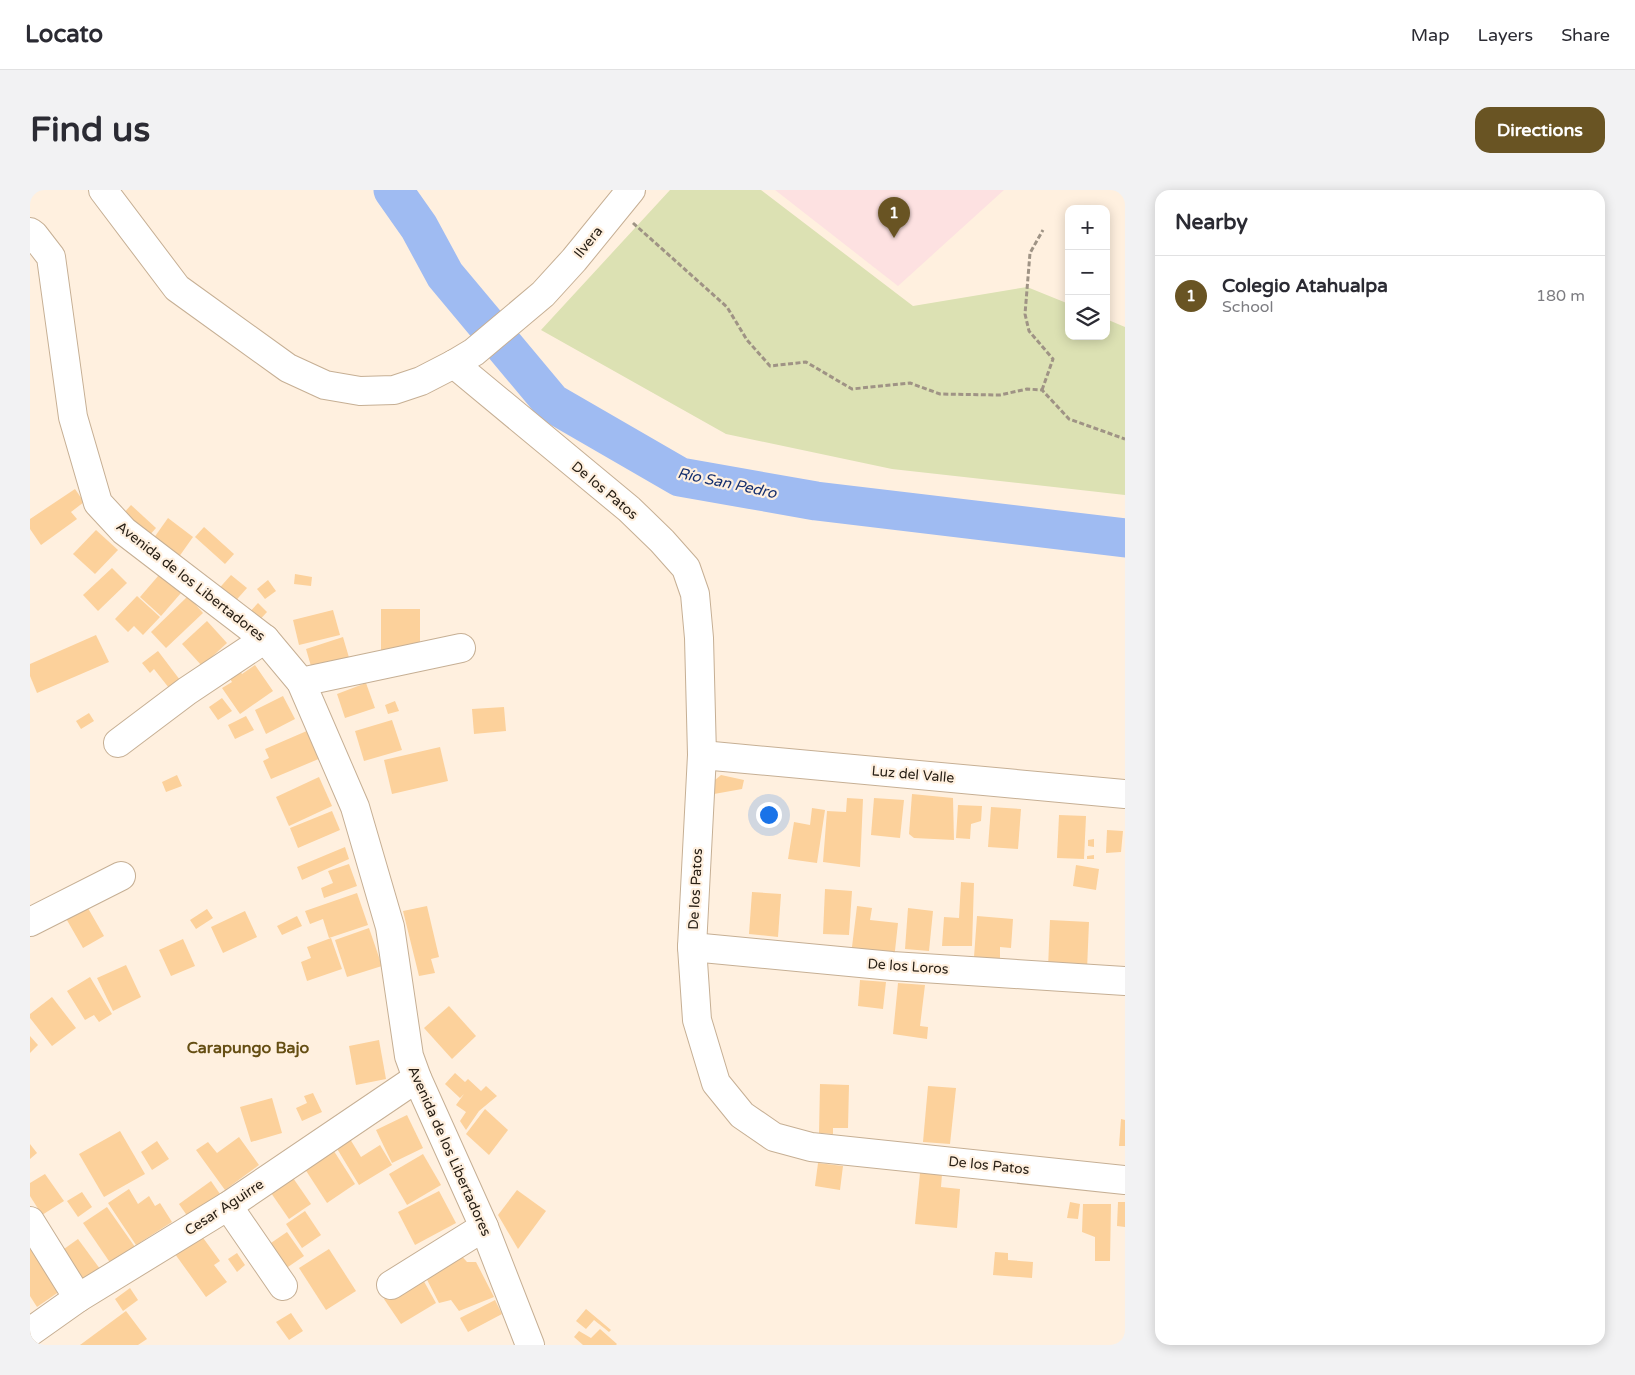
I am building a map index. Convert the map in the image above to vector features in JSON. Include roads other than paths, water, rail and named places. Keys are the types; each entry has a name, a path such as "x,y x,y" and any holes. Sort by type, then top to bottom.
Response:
{"street":[{"name":"Ilvera","path":"103,190 177,288 288,368 325,385 360,391 394,390 421,381 464,358 543,294 574,260 624,198"},
{"name":"Avenida de los Libertadores","path":"30,232 50,257 72,417 98,503 124,531 265,639 301,682 355,807 390,927 409,1056 417,1078 484,1227 530,1345"},
{"name":"De los Patos","path":"464,358 630,509 686,568 695,594 696,603 702,755 692,946 697,1020 716,1083 742,1115 774,1137 811,1146 1125,1180"},
{"path":"118,744 187,691 265,639"},
{"path":"301,682 461,648"},
{"name":"Luz del Valle","path":"702,755 1125,794"},
{"path":"30,922 121,876"},
{"name":"De los Loros","path":"692,946 892,966 1125,981"},
{"name":"Cesar Aguirre","path":"39,1335 78,1298 228,1206 417,1078"},
{"path":"228,1206 283,1286"},
{"path":"30,1221 78,1298"},
{"path":"391,1285 484,1227"}],"waterway":[{"name":"Río San Pedro","path":"393,190 419,227 445,275 552,403 680,477 816,501 1125,538"}],"place":[{"name":"Colegio Atahualpa","path":"894,238"}],"district":[{"name":"Carapungo Bajo","path":"248,1047"}]}
